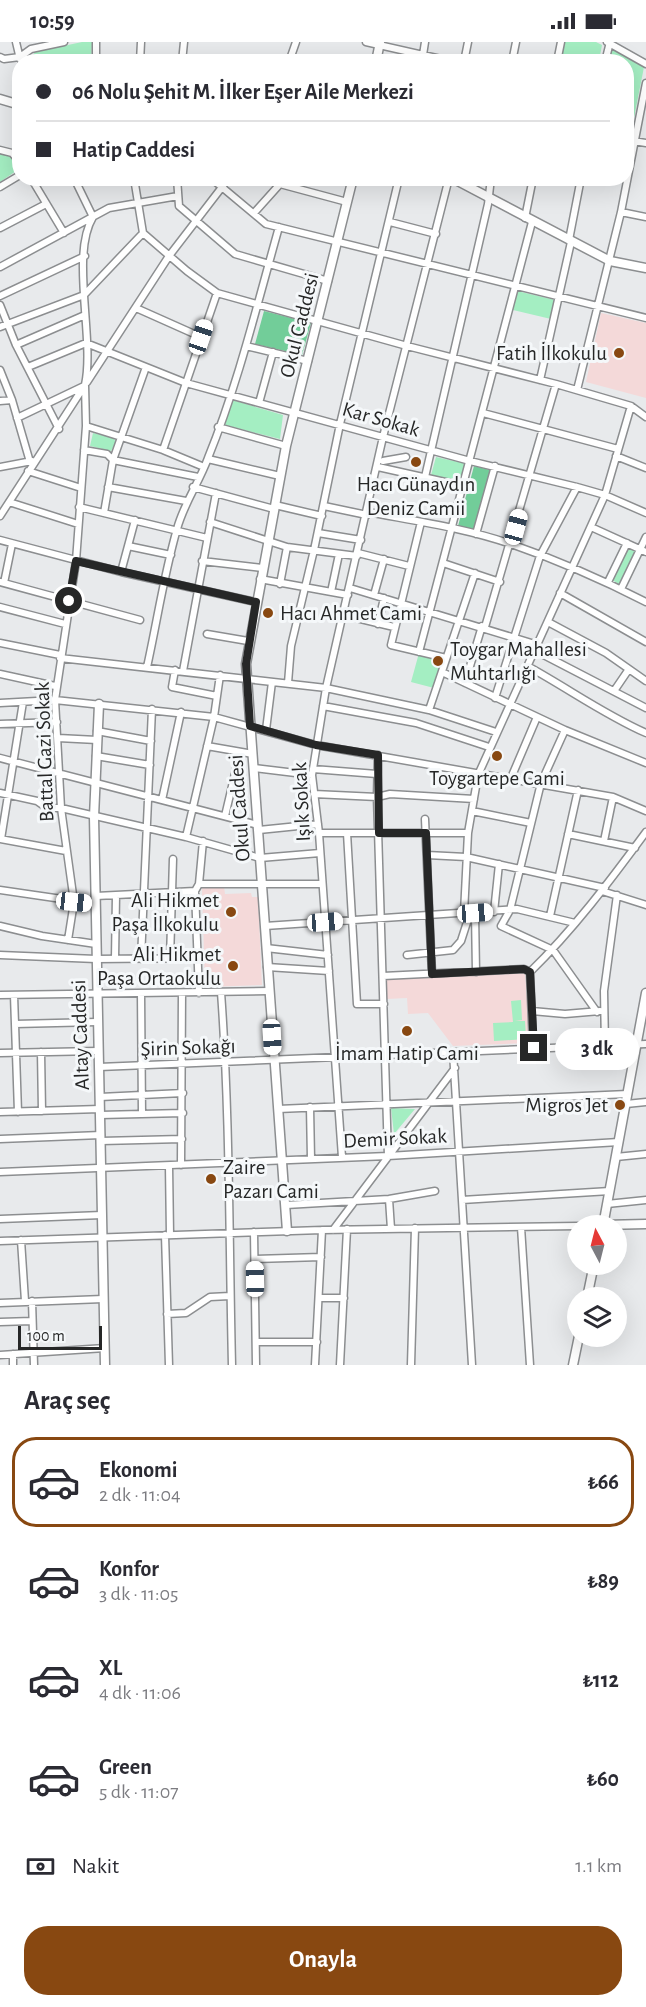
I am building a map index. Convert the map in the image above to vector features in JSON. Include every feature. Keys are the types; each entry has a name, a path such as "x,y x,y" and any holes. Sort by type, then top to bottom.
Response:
{"main road":[{"name":"Okul Caddesi","path":"287,1231 246,678 248,641 286,446 351,186"},
{"path":"466,186 610,261 646,268"},
{"name":"Altay Caddesi","path":"99,704 94,817 105,1365"},
{"path":"605,1215 628,1094 642,1044 646,993"},
{"path":"627,1224 646,1224"},
{"path":"573,1365 577,1347"}],"street":[{"path":"26,54 31,49 64,42"},
{"path":"366,42 380,43 419,54"},
{"path":"608,42 629,54"},
{"path":"634,146 646,83"},
{"path":"635,141 646,143"},
{"path":"36,186 64,233"},
{"path":"78,186 93,217"},
{"path":"135,186 142,234 217,293 577,390 631,406 646,417"},
{"path":"177,186 179,206 235,254 328,281"},
{"path":"0,516 33,461 59,429 169,256 223,186 266,224 471,277 646,318"},
{"path":"254,213 277,186"},
{"path":"297,186 348,202"},
{"path":"288,683 291,646 322,516 340,424 383,254 397,186"},
{"name":"Işık Sokak","path":"342,1157 313,772 326,688 381,464 383,437 448,186"},
{"path":"425,477 490,186"},
{"path":"419,652 516,287 529,220 532,186"},
{"path":"540,380 559,297 580,186"},
{"path":"577,390 610,261 626,186"},
{"path":"0,267 109,208 178,196"},
{"path":"0,228 46,204"},
{"path":"621,212 646,217"},
{"name":"Battal Gazi Sokak","path":"68,940 74,902 61,808 55,700 76,561 86,426 85,385 89,369 84,295 85,230 93,217"},
{"path":"390,222 436,234"},
{"path":"147,668 176,530 186,501 208,459 230,395 259,304 279,227"},
{"path":"0,327 84,295 142,234"},
{"path":"0,296 84,256"},
{"path":"163,450 217,293"},
{"path":"0,305 16,345 59,429"},
{"path":"136,308 201,337"},
{"path":"16,345 85,315"},
{"path":"28,367 86,343"},
{"name":"Kar Sokak","path":"86,343 186,382 470,461 577,487 605,495 646,513"},
{"path":"246,346 308,361"},
{"path":"259,403 273,352"},
{"path":"104,513 112,460 146,367"},
{"path":"0,370 33,461"},
{"path":"465,683 500,582 556,384"},
{"path":"17,418 85,385"},
{"path":"0,401 12,400"},
{"path":"476,972 466,856 478,775 496,732 529,667 605,495 631,406"},
{"path":"483,412 618,449"},
{"path":"86,426 163,450 204,467"},
{"path":"218,427 286,446"},
{"path":"84,450 107,454 112,460 198,477"},
{"path":"616,456 646,468"},
{"path":"381,464 406,457"},
{"path":"208,459 280,476"},
{"path":"0,467 33,461"},
{"path":"381,464 464,486"},
{"path":"476,534 495,466"},
{"path":"28,471 81,488"},
{"path":"108,487 186,501"},
{"path":"495,698 540,556 577,487"},
{"path":"193,488 322,516"},
{"path":"183,671 216,494"},
{"path":"9,502 78,524"},
{"path":"324,506 421,522 511,544 608,582 646,602"},
{"path":"79,507 207,538"},
{"path":"121,572 135,520"},
{"path":"210,522 287,547 384,559 409,566"},
{"path":"421,522 390,645 446,658"},
{"path":"591,527 643,550"},
{"path":"318,533 361,540"},
{"path":"621,589 643,550 646,537"},
{"path":"0,540 121,572 256,602"},
{"path":"608,582 627,543"},
{"path":"12,544 2,583 140,620"},
{"path":"128,546 171,555"},
{"path":"280,584 287,547"},
{"path":"331,592 339,554"},
{"path":"375,595 384,559"},
{"path":"202,561 262,568"},
{"path":"444,563 500,582"},
{"path":"429,710 475,573"},
{"path":"260,579 331,592 349,591 375,595 513,636 646,708"},
{"path":"560,594 646,642"},
{"path":"378,624 384,598"},
{"path":"0,607 65,624"},
{"path":"344,615 394,627"},
{"path":"548,622 606,653 646,680"},
{"path":"207,634 248,641"},
{"path":"0,643 60,657 326,688 429,710 496,732"},
{"path":"529,667 573,691 613,719 646,733"},
{"path":"614,691 629,669"},
{"path":"175,670 172,687 217,696"},
{"path":"441,672 565,730 646,763"},
{"path":"0,674 56,686"},
{"path":"186,837 214,717 220,675"},
{"path":"266,730 272,682"},
{"path":"0,703 55,700 214,717 316,745 613,797 646,811"},
{"path":"23,702 0,839 66,851"},
{"path":"323,706 416,723 489,747"},
{"path":"141,959 152,709"},
{"path":"162,800 181,712"},
{"path":"511,778 537,717"},
{"path":"0,724 57,722"},
{"path":"565,730 541,783 510,910 501,926 553,950 600,1011"},
{"path":"58,738 97,735 151,741"},
{"path":"207,746 253,753"},
{"path":"225,816 237,765 236,751"},
{"path":"378,755 377,797 388,1156"},
{"path":"96,756 150,765"},
{"path":"0,758 95,784 193,807 258,827 318,825"},
{"path":"254,768 377,774"},
{"path":"550,916 578,790"},
{"path":"0,793 37,801 46,808 61,808 186,837 260,858 320,854"},
{"path":"314,794 377,797 390,794 474,799"},
{"path":"604,841 613,797"},
{"path":"472,811 531,823"},
{"path":"425,819 427,915 432,974"},
{"path":"534,1048 530,972 553,950 646,832"},
{"path":"319,833 468,833"},
{"path":"347,833 357,1004 384,1004"},
{"path":"568,834 635,848"},
{"path":"199,993 195,891 199,884 203,841"},
{"path":"427,855 466,856 520,868 603,889 646,905"},
{"path":"170,958 173,859"},
{"path":"494,912 499,864"},
{"path":"199,884 322,884"},
{"path":"0,890 74,902 116,895 195,891"},
{"path":"115,959 116,895"},
{"path":"605,1046 600,1011 617,895"},
{"path":"265,926 517,909 575,923"},
{"path":"407,955 449,952 457,947 470,913"},
{"path":"0,926 96,944"},
{"path":"266,948 328,955"},
{"path":"0,955 96,959 197,958"},
{"path":"267,967 329,971"},
{"path":"383,976 524,969 530,972"},
{"path":"221,992 230,1163 228,1233 232,1365"},
{"path":"0,996 269,992"},
{"path":"141,993 142,1114"},
{"path":"181,1165 182,993"},
{"path":"14,995 18,1112"},
{"path":"532,1011 565,1014 600,1011"},
{"path":"15,1024 97,1022"},
{"name":"Şirin Sokağı","path":"99,1067 642,1044"},
{"path":"0,1053 98,1051"},
{"path":"41,1052 42,1111"},
{"path":"453,1052 472,1365"},
{"path":"333,1230 455,1068"},
{"path":"100,1097 183,1093"},
{"path":"278,1109 628,1094"},
{"path":"626,1104 646,1102"},
{"path":"310,1107 311,1159"},
{"path":"0,1112 183,1113"},
{"path":"0,1139 182,1139"},
{"name":"Demir Sokak","path":"0,1172 388,1156 619,1142"},
{"path":"616,1157 646,1155"},
{"path":"169,1166 167,1235 169,1365"},
{"path":"286,1205 389,1199 435,1191"},
{"path":"462,1200 610,1191"},
{"path":"389,1199 391,1229"},
{"path":"607,1204 646,1200"},
{"path":"0,1219 102,1215"},
{"path":"0,1241 322,1230 567,1226"},
{"path":"521,1227 530,1365"},
{"path":"411,1365 415,1228"},
{"path":"315,1365 322,1230"},
{"path":"340,1365 347,1230"},
{"path":"254,1232 256,1365"},
{"path":"21,1240 32,1322 34,1365"},
{"path":"255,1258 321,1257"},
{"path":"167,1314 186,1313 210,1297 230,1296"},
{"path":"319,1298 344,1298"},
{"path":"0,1303 103,1299"},
{"path":"0,1322 32,1322"},
{"path":"256,1342 316,1342"},
{"path":"0,1355 105,1348"},
{"path":"13,1354 13,1365"}],"shaded area":[{"name":"Fatih İlkokulu","path":"601,313 646,323 646,398 586,382"},
{"path":"224,887 225,894 251,893 252,897 258,897 262,985 205,987 202,888"},
{"path":"525,972 530,1043 453,1046 428,1013 408,1014 407,998 387,999 386,979"}],"green space":[{"path":"92,42 91,54 34,54"},
{"path":"565,42 596,42 602,45 600,54 562,54"},
{"path":"611,49 620,54 610,54"},
{"path":"634,62 644,67 634,118"},
{"path":"0,153 12,157 12,174 0,182"},
{"path":"517,291 555,300 551,319 513,310"},
{"path":"264,311 311,323 302,355 255,344"},
{"path":"232,400 283,415 280,439 225,425"},
{"path":"93,433 113,438 116,442 111,451 90,446"},
{"path":"436,457 467,464 462,482 431,475"},
{"path":"474,466 490,470 474,531 458,526"},
{"path":"627,547 635,551 619,584 612,580"},
{"path":"419,653 442,659 434,688 411,682"},
{"path":"521,1000 522,1020 515,1021 525,1021 526,1039 494,1041 493,1023 513,1022 511,1001"},
{"path":"391,1108 415,1109 394,1134"}],"place":[{"name":"Fatih İlkokulu","path":"619,353"},
{"name":"Hacı Günaydın Deniz Camii","path":"416,462"},
{"name":"Hacı Ahmet Cami","path":"268,613"},
{"name":"Toygar Mahallesi Muhtarlığı","path":"438,661"},
{"name":"Toygartepe Cami","path":"497,756"},
{"name":"Ali Hikmet Paşa İlkokulu","path":"231,912"},
{"name":"Ali Hikmet Paşa Ortaokulu","path":"233,966"},
{"name":"İmam Hatip Cami","path":"407,1031"},
{"name":"Migros Jet","path":"620,1105"},
{"name":"Zaire Pazarı Cami","path":"211,1179"}],"route":[{"path":"69,601 76,561 256,602 246,664 250,726 316,745 378,755 379,833 426,833 427,915 432,974 524,969 530,972 534,1048"}]}
